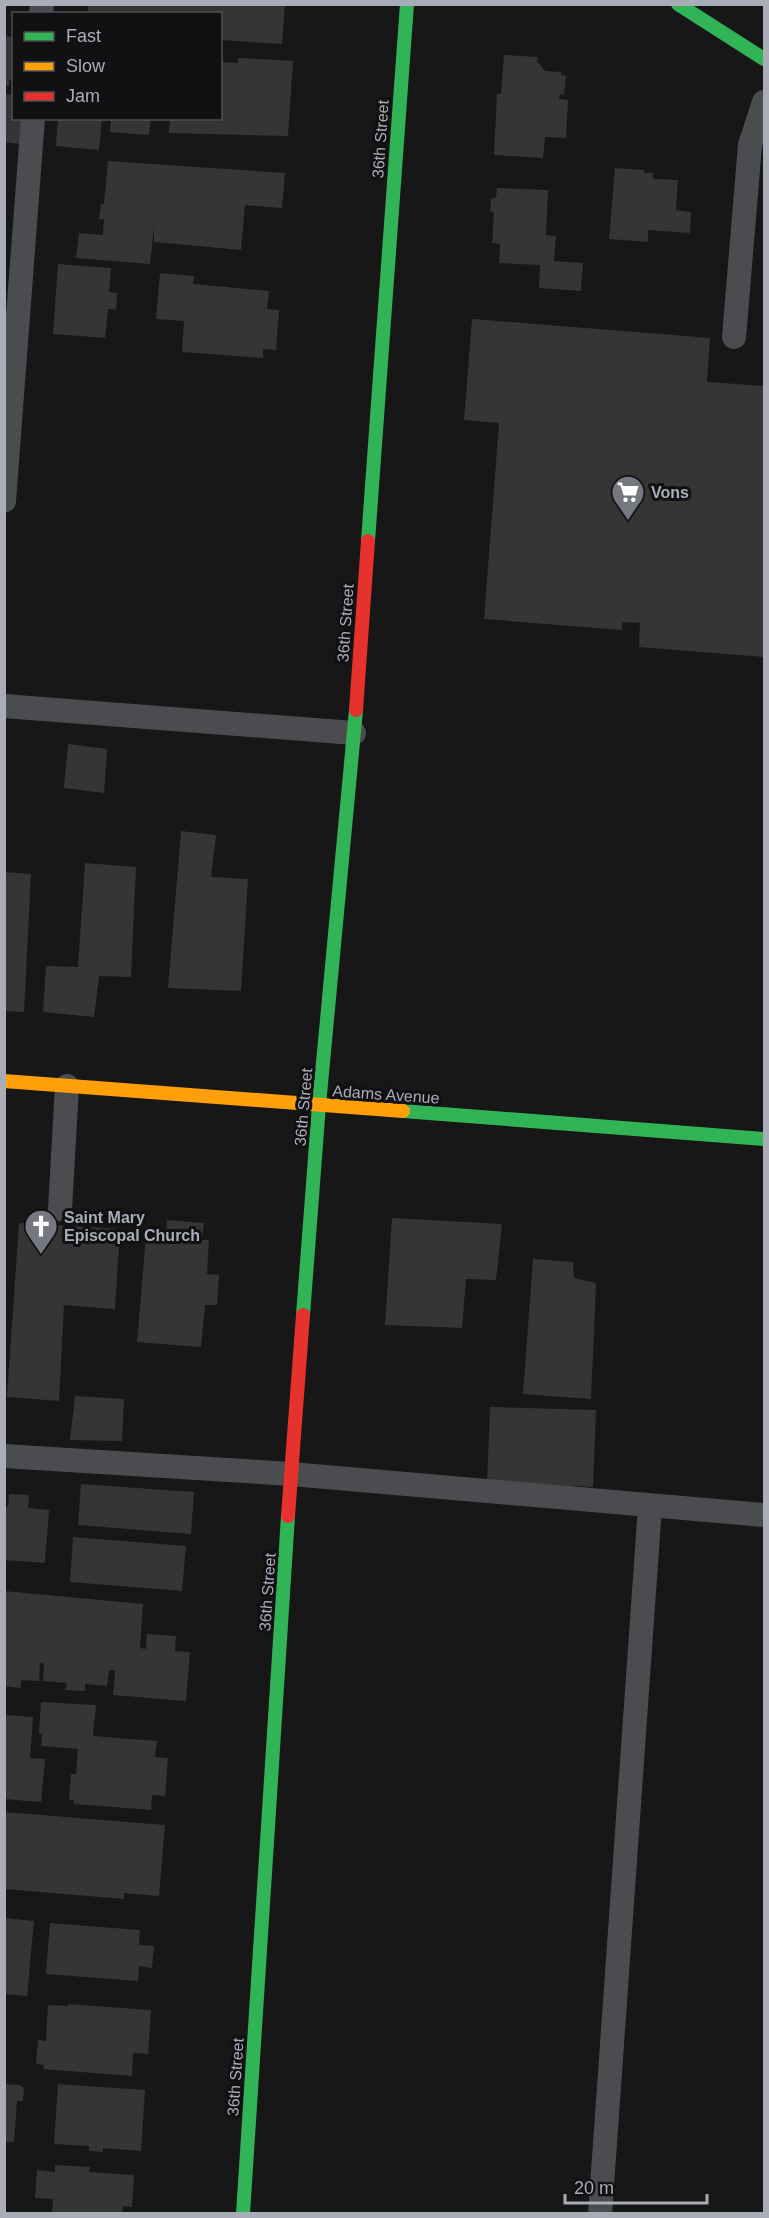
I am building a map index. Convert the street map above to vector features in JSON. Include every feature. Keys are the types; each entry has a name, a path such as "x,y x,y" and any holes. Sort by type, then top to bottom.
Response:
{"street":[{"name":"36th Street","path":"243,2214 291,1474 319,1105 354,733 407,4"},
{"path":"678,4 765,59"},
{"name":"Adams Avenue","path":"4,1081 765,1139"}],"lane":[{"path":"734,337 750,145 765,102"},
{"path":"4,501 33,120"},
{"path":"4,706 354,733"},
{"path":"60,1209 67,1086"},
{"path":"4,1456 291,1474 650,1507 765,1515"},
{"path":"600,2214 650,1507"}],"building":[{"path":"88,4 285,4 282,44 222,40 222,12 88,12"},
{"path":"4,36 12,37 12,81 9,80 9,86 4,86"},
{"path":"504,55 538,57 537,61 545,71 561,72 561,75 566,76 564,95 560,94 559,99 568,100 566,138 545,137 543,158 494,155 497,94 501,94"},
{"path":"222,56 223,62 238,63 238,58 293,61 288,136 169,133 170,120 222,120"},
{"path":"4,94 12,95 12,120 24,120 22,144 4,142"},
{"path":"58,120 102,120 99,150 56,146"},
{"path":"111,120 151,120 149,135 110,132"},
{"path":"108,161 285,173 282,208 245,205 241,250 154,242 154,227 150,264 76,258 79,233 103,235 104,219 99,219 101,204 104,204"},
{"path":"615,168 645,170 644,173 653,173 653,179 678,180 676,210 691,212 690,233 648,230 648,242 609,239"},
{"path":"497,188 548,190 546,235 556,236 554,261 583,263 581,291 539,288 540,265 499,263 500,244 492,243 494,213 490,210 491,199 496,197"},
{"path":"58,264 111,268 109,292 117,293 116,310 108,309 105,338 53,334"},
{"path":"160,273 194,276 193,284 269,291 267,309 279,310 276,350 263,349 263,358 182,352 184,321 156,319"},
{"name":"Vons","path":"472,319 710,338 707,382 764,386 764,657 639,647 640,623 622,622 622,630 484,619 499,423 464,420"},
{"path":"68,744 107,749 104,793 64,788"},
{"path":"181,831 216,835 211,877 248,879 241,991 168,988"},
{"path":"85,863 136,867 131,977 99,976 94,1017 43,1012 46,966 78,967"},
{"path":"4,872 31,874 24,1012 4,1011"},
{"path":"392,1218 502,1224 496,1280 466,1279 462,1328 385,1325"},
{"path":"167,1220 204,1223 202,1240 209,1240 207,1274 219,1275 217,1305 205,1305 201,1347 137,1342 146,1235 166,1237"},
{"path":"19,1223 120,1229 115,1309 64,1305 59,1401 7,1397"},
{"path":"533,1259 573,1262 574,1278 596,1283 591,1399 523,1394"},
{"path":"75,1396 124,1399 122,1441 70,1440"},
{"path":"490,1407 596,1410 593,1487 487,1482"},
{"path":"81,1484 194,1492 191,1534 78,1525"},
{"path":"9,1494 29,1495 28,1508 49,1510 45,1563 4,1560 4,1507 8,1507"},
{"path":"73,1537 186,1546 182,1591 70,1582"},
{"path":"4,1591 143,1604 140,1648 146,1649 147,1634 176,1636 175,1651 190,1652 186,1701 113,1695 115,1670 109,1670 107,1686 85,1684 85,1691 65,1690 67,1683 43,1681 44,1664 40,1663 39,1681 21,1680 21,1688 4,1686"},
{"path":"41,1702 96,1705 93,1736 157,1741 155,1757 168,1758 165,1796 152,1795 151,1810 74,1804 74,1800 69,1800 71,1774 76,1774 78,1749 41,1746 42,1734 39,1733"},
{"path":"4,1715 33,1717 30,1758 45,1759 41,1802 4,1799"},
{"path":"4,1812 165,1825 159,1896 124,1893 124,1899 4,1889"},
{"path":"4,1918 34,1921 27,1996 4,1994"},
{"path":"50,1923 140,1930 139,1945 154,1946 152,1968 139,1966 138,1981 46,1974"},
{"path":"68,2004 151,2010 148,2054 133,2053 132,2076 43,2069 44,2065 36,2064 38,2040 46,2041 48,2005 68,2006"},
{"path":"4,2084 19,2085 24,2088 23,2101 17,2101 14,2142 4,2142"},
{"path":"58,2084 145,2090 141,2151 103,2148 103,2152 89,2151 89,2146 54,2144"},
{"path":"55,2165 90,2167 89,2172 134,2175 132,2207 123,2206 122,2214 52,2214 53,2199 35,2198 37,2170 55,2172"}],"traffic: fast":[{"path":"368,541 407,4"},
{"path":"678,4 764,59"},
{"path":"303,1315 319,1105 356,710"},
{"path":"403,1111 764,1139"},
{"path":"243,2214 288,1516"}],"traffic: slow":[{"path":"4,1081 403,1111"}],"traffic: jam":[{"path":"356,710 368,541"},
{"path":"288,1516 303,1315"}],"place":[{"name":"Vons","path":"628,521"},
{"name":"Saint Mary Episcopal Church","path":"41,1255"}]}
